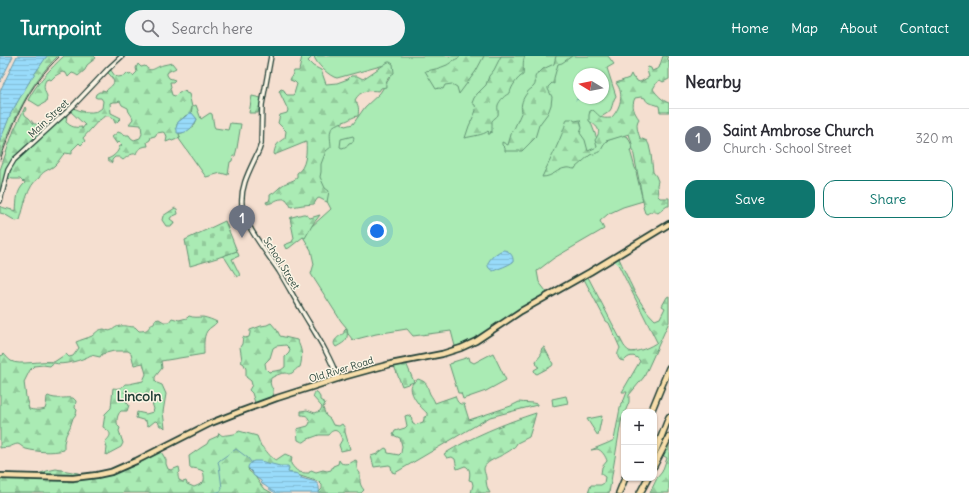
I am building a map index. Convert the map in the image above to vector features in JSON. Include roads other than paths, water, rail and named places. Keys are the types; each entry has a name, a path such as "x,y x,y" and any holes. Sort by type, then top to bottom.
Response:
{"highway":[{"path":"652,409 669,368"},
{"path":"657,447 669,417"},
{"path":"657,460 669,437"},
{"path":"619,493 624,481"},
{"path":"639,493 645,481"}],"main road":[{"name":"Old River Road","path":"0,476 73,478 104,474 130,464 232,414 277,398 391,364 442,354 461,348 476,341 521,311 596,269 669,224"}],"street":[{"name":"Main Street","path":"0,201 8,170 14,160 72,107 122,56"},
{"name":"School Street","path":"271,56 262,105 259,150 244,186 242,199 243,211 248,224 321,342 338,379"}],"water":[{"path":"0,56 13,56 0,82"},
{"path":"17,56 47,56 31,79 11,113 0,141 0,91"},
{"path":"192,113 197,119 194,125 187,131 177,133 176,128 178,122"},
{"path":"503,250 511,254 513,262 493,271 489,268 488,263 493,256"},
{"path":"254,461 288,466 288,472 297,474 302,478 317,483 319,493 276,493 262,484 261,481 253,475 248,468"}],"waterway":[{"path":"214,493 221,491 222,488 218,462 220,460 236,449 251,462"}],"railway":[{"path":"0,160 23,104 39,80 60,56"}],"place":[{"name":"Saint Ambrose Church","path":"242,238"}],"district":[{"name":"Lincoln","path":"139,396"}]}
